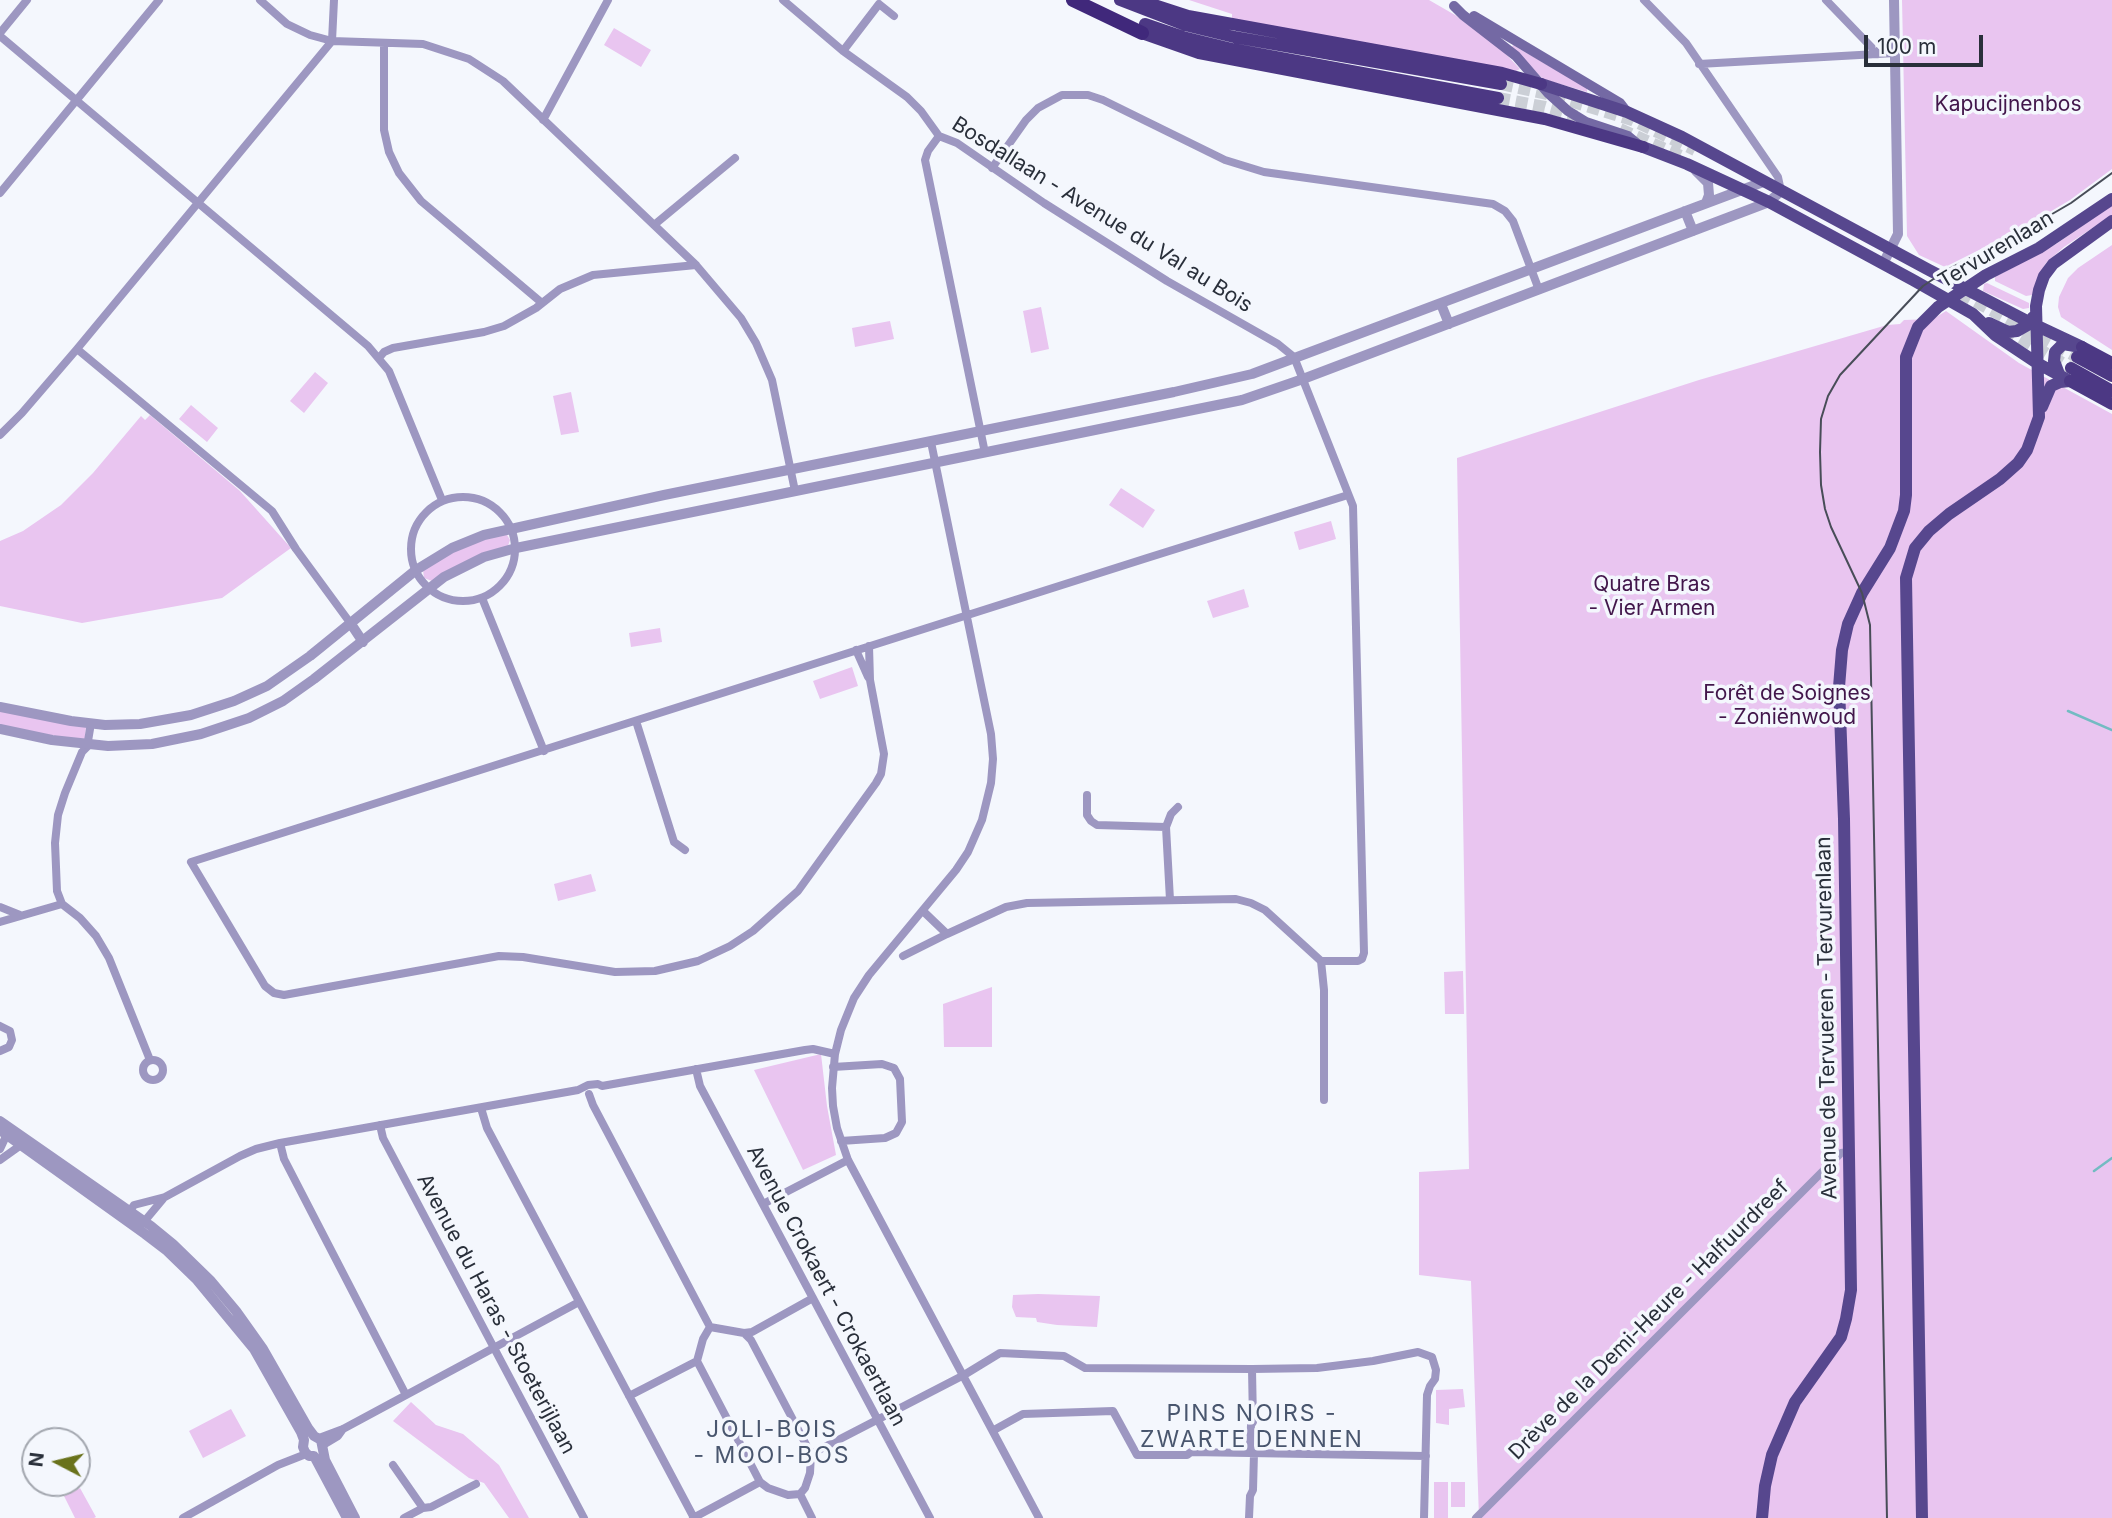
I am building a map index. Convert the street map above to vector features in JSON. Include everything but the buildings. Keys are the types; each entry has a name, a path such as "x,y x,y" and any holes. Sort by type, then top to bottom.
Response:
{"highway":[{"path":"1073,0 1199,53 1545,119 1643,147"},
{"path":"1091,0 1143,28 1232,49 1498,98"},
{"path":"1120,0 1185,25 1234,37 1501,84"},
{"path":"1139,0 1188,16 1232,25 1521,71 1541,84"},
{"path":"2072,365 2112,363"},
{"path":"2072,365 2112,376"},
{"path":"2072,365 2112,391"},
{"path":"2072,365 2112,404"}],"main road":[{"path":"1444,0 1620,103 1627,112"},
{"path":"1454,6 1516,56 1521,71"},
{"path":"1541,84 1627,112 1682,137 2033,324 2072,365"},
{"path":"1541,84 1561,106 1576,117 1628,136 1643,147 1769,202 2008,332 2033,324"},
{"name":"Tervurenlaan","path":"1904,511 1906,357 1914,335 1926,318 1965,288 2039,247 2112,199"},
{"name":"Tervurenlaan","path":"2033,324 2036,299 2044,276 2053,264 2112,221"},
{"path":"1926,288 1926,318"},
{"path":"1973,314 1995,335 2038,363 2072,365"},
{"path":"2033,324 2038,363 2039,417"},
{"path":"1922,1518 1906,578 1912,556 1922,539 1938,523 2018,463 2033,438 2049,388 2060,382 2072,365"},
{"name":"Avenue de Tervueren - Tervurenlaan","path":"1762,1518 1772,1455 1795,1402 1835,1347 1846,1319 1851,1290 1844,819 1839,687 1842,650 1848,624 1856,605 1890,548 1904,511"}],"street":[{"path":"27,0 0,34 356,334 379,358 397,388 442,500"},
{"path":"0,193 159,0"},
{"path":"260,0 276,16 298,30 332,41 423,44 469,59 503,81 696,265 741,318 756,342 772,380 795,491"},
{"path":"0,435 76,349 332,41 334,0"},
{"path":"543,120 608,0"},
{"name":"Bosdallaan - Avenue du Val au Bois","path":"783,0 843,51 913,103 939,136 953,140 1167,281 1278,344 1295,359"},
{"path":"0,729 52,740 116,746 152,744 201,734 231,725 283,701 363,642 429,588 466,565 516,548 1241,400 1303,379 1769,202 1781,191 1778,177 1685,43 1644,0"},
{"path":"1826,0 1878,54"},
{"path":"1883,264 1898,234 1894,0"},
{"path":"843,51 876,2 894,16"},
{"path":"384,43 384,130 389,152 399,173 421,201 542,303"},
{"path":"1699,64 1895,53"},
{"path":"992,168 1038,107 1062,95 1088,95 1225,160 1264,172 1493,204 1505,211 1513,221 1539,290"},
{"path":"939,136 926,154 925,160 985,453"},
{"path":"654,225 735,158"},
{"path":"1687,164 1708,183 1709,195 1706,203"},
{"path":"0,707 60,720 91,723 124,724 191,715 234,701 283,676 416,570 468,540 510,528 1252,374 1763,182"},
{"path":"1685,211 1693,231"},
{"path":"379,358 393,348 504,326 568,285 593,275 696,265"},
{"path":"1441,304 1448,324"},
{"path":"76,349 272,511 363,642"},
{"path":"1295,359 1353,506 1364,953 1358,961 1321,961"},
{"path":"931,442 991,734 991,783 982,820 968,852 861,986 845,1020 835,1054 833,1106 848,1160 1039,1518"},
{"path":"869,646 870,680 884,754 881,774 799,891 753,931 730,946 698,961 655,971 615,972 523,957 499,956 284,995 274,993 265,986 191,862 856,650 1348,495"},
{"path":"469,496 484,501 495,507 510,528 516,548 512,568 498,588 482,598 460,601 446,599 429,588 416,570 410,554 411,536 426,510 451,497 469,496"},
{"path":"482,598 544,751"},
{"path":"856,650 870,680"},
{"path":"636,721 674,842 685,850"},
{"path":"91,723 88,745 77,763 58,815 54,843 57,891 62,904 80,918 96,936 109,958 150,1060"},
{"path":"1087,795 1087,815 1097,825 1167,827"},
{"path":"1170,900 1167,827 1171,814 1178,807"},
{"path":"903,956 1006,907 1027,903 1236,899 1251,903 1265,910 1321,961 1324,990 1324,1100"},
{"path":"0,922 62,904"},
{"path":"0,907 21,916"},
{"path":"923,911 947,934"},
{"path":"0,1026 10,1031 12,1040 9,1047 0,1051"},
{"path":"127,1215 134,1205 165,1197 240,1156 280,1143 578,1090 588,1085 602,1086 813,1049 835,1054"},
{"path":"833,1067 882,1064 894,1068 900,1079 902,1122 895,1133 885,1138 841,1141"},
{"name":"Avenue Crokaert - Crokaertlaan","path":"696,1069 700,1086 930,1518"},
{"path":"578,1090 589,1094 598,1091 602,1086"},
{"path":"589,1094 710,1327"},
{"path":"481,1108 486,1128 694,1518 761,1482"},
{"path":"0,1121 127,1215 135,1227 197,1280 250,1342 355,1518"},
{"name":"Avenue du Haras - Stoeterijlaan","path":"380,1125 383,1138 584,1518"},
{"path":"0,1149 3,1132 127,1215 146,1222 210,1280 263,1349 347,1518"},
{"path":"280,1143 284,1159 406,1395"},
{"path":"0,1160 21,1144"},
{"name":"Drève de la Demi-Heure - Halfuurdreef","path":"1476,1518 1841,1153 1848,1152"},
{"path":"763,1204 848,1160"},
{"path":"135,1227 146,1222 165,1197"},
{"path":"710,1327 752,1332 813,1298"},
{"path":"183,1518 313,1446 338,1436 343,1429 579,1302"},
{"path":"710,1327 703,1339 697,1361 761,1482 768,1488 788,1494 800,1494"},
{"path":"744,1333 751,1340 811,1454 810,1473 800,1494"},
{"path":"811,1454 964,1375 1000,1353 1064,1356 1085,1368 1317,1368 1418,1352 1434,1360 1436,1370 1427,1395 1424,1518"},
{"path":"629,1396 697,1361"},
{"path":"1249,1518 1250,1496 1254,1490 1254,1453 1250,1447 1253,1422 1252,1368"},
{"path":"994,1430 1023,1414 1113,1411 1137,1455 1187,1455 1191,1452 1426,1456"},
{"path":"393,1465 423,1508"},
{"path":"404,1518 476,1484"},
{"path":"800,1494 812,1518"}],"green space":[{"path":"1189,0 1429,0 1455,15 1502,50 1520,69 1516,71 1232,20 1232,14"},
{"name":"Kapucijnenbos","path":"1902,0 2112,0 2112,169 2070,200 2021,229 1945,267 1919,255 1907,236"},
{"path":"614,28 651,50 641,67 604,45"},
{"path":"1513,45 1587,88 1587,92 1543,79"},
{"path":"2112,205 2112,215 2064,247 2046,263 2032,295 2026,296 1995,281 1995,277 2056,244"},
{"path":"2112,245 2112,350 2061,317 2058,307 2059,297 2068,278"},
{"path":"1984,284 2029,303 2029,308 2023,309 1983,291"},
{"path":"1041,307 1049,349 1031,353 1023,311"},
{"name":"Forêt de Soignes - Zoniënwoud","path":"1946,311 2019,363 2112,414 2112,1518 1479,1518 1471,1281 1419,1275 1419,1172 1469,1169 1457,458 1699,380 1887,325 1900,324 1904,320 1933,319"},
{"path":"890,321 894,339 855,347 852,328"},
{"path":"315,372 328,383 304,413 290,401"},
{"path":"571,392 579,432 561,435 553,396"},
{"path":"191,405 218,428 207,442 179,419"},
{"path":"150,415 240,491 291,548 222,598 82,623 0,606 0,541 23,531 61,505 93,473 141,416 145,420"},
{"path":"1121,488 1155,510 1143,528 1109,505"},
{"path":"1331,521 1336,539 1299,550 1294,532"},
{"path":"506,533 510,540 508,546 432,581 424,578 423,570 455,549"},
{"path":"1244,589 1249,607 1213,618 1207,601"},
{"path":"660,628 662,642 631,647 629,633"},
{"path":"852,667 858,686 820,699 813,681"},
{"path":"0,710 86,727 85,740 0,726"},
{"path":"591,874 596,891 558,901 554,884"},
{"path":"1463,971 1464,1014 1445,1014 1444,972"},
{"path":"992,987 992,1047 944,1047 943,1004"},
{"path":"821,1054 836,1155 803,1170 754,1070"},
{"path":"1013,1295 1100,1296 1097,1327 1057,1325 1037,1322 1036,1318 1016,1317 1012,1307"},
{"path":"1463,1389 1465,1407 1449,1409 1449,1425 1436,1423 1436,1390"},
{"path":"411,1402 436,1425 463,1434 499,1465 529,1518 509,1518 484,1483 469,1478 393,1421"},
{"path":"231,1409 246,1436 203,1458 189,1431"},
{"path":"1434,1482 1448,1482 1448,1518 1434,1518"},
{"path":"1451,1482 1465,1482 1465,1507 1451,1507"},
{"path":"64,1497 85,1497 96,1517 75,1518"}],"waterway":[{"path":"2068,711 2112,730"},
{"path":"2094,1171 2112,1158"}],"tunnel":[{"path":"1501,84 1547,94 1632,120 1695,150"},
{"path":"1498,98 1576,116"},
{"path":"1620,129 1683,157"},
{"path":"1960,293 2077,357"},
{"path":"2005,329 2071,368"}],"tram line":[{"path":"1887,1518 1870,625 1862,593 1825,509 1821,485 1821,419 1828,396 1840,375 1923,286 1947,270 2071,203 2112,173"}],"district":[{"name":"PINS NOIRS - ZWARTE DENNEN","path":"1252,1427"},
{"name":"JOLI-BOIS - MOOI-BOS","path":"772,1443"}],"park label":[{"name":"Quatre Bras - Vier Armen","path":"1652,597"}]}
